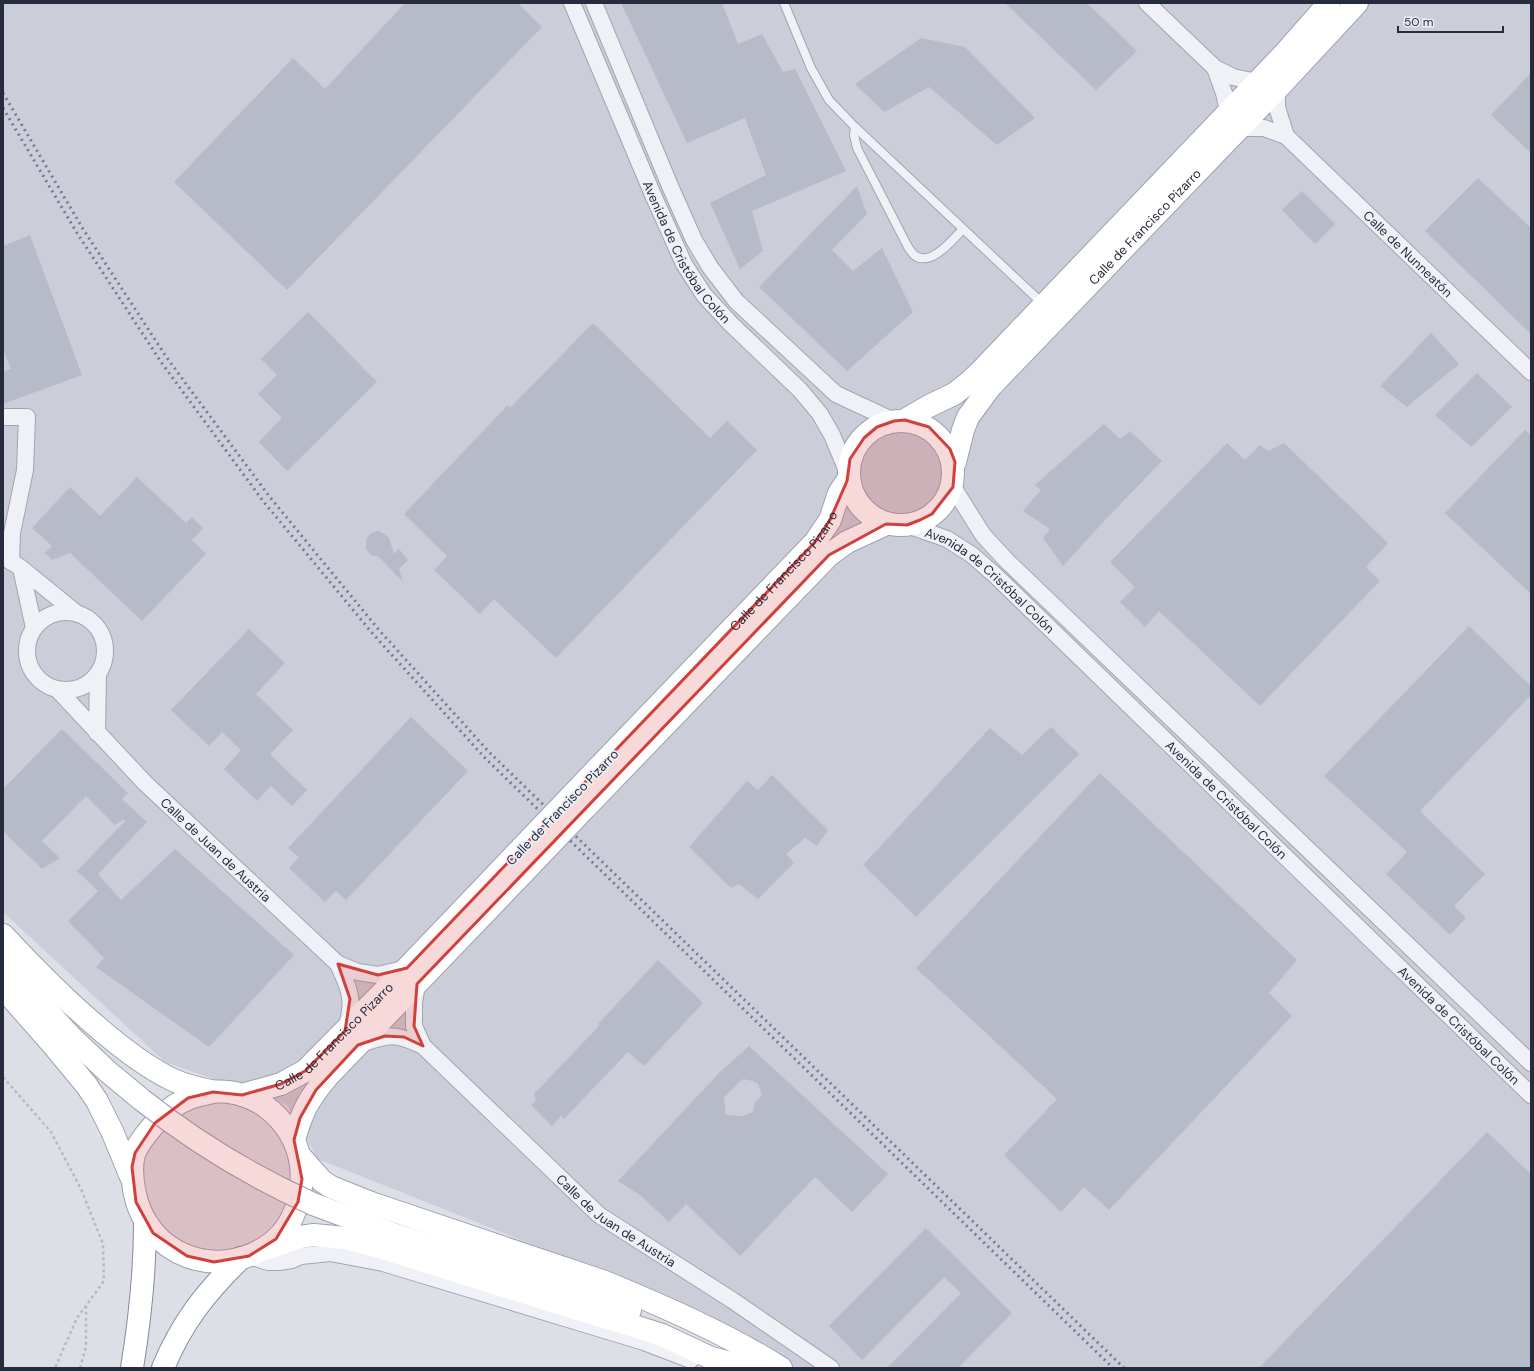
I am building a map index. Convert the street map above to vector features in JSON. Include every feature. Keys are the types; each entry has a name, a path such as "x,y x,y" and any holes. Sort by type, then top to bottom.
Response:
{"main road":[{"name":"Calle de Francisco Pizarro","path":"1267,85 1285,53 1329,3"},
{"name":"Calle de Francisco Pizarro","path":"955,462 968,417 990,386 1267,85 1357,3"},
{"name":"Calle de Francisco Pizarro","path":"899,421 954,394 967,384 1044,305 1234,120"},
{"path":"899,421 917,422 929,427 950,449 955,462 955,471 953,487 943,502 932,514 920,520 897,525 874,519 854,497 847,476 850,459 855,448 864,438 877,427 899,421"},
{"name":"Calle de Francisco Pizarro","path":"242,1095 280,1084 305,1071 352,1038 579,801 815,542 830,520 847,476"},
{"name":"Calle de Francisco Pizarro","path":"579,801 829,555 847,542 897,525"},
{"path":"3,935 31,965 74,1006 128,1052 150,1068 175,1080 213,1092"},
{"path":"3,962 70,1036 107,1071 180,1129 244,1170 313,1204 396,1235 615,1304 678,1330 753,1368"},
{"path":"3,988 54,1046 97,1101 110,1126 132,1180"},
{"name":"Calle de Francisco Pizarro","path":"297,1148 300,1118 313,1094 328,1076 352,1038"},
{"path":"750,1368 711,1358 662,1335 634,1326 345,1238 314,1235 300,1237 262,1250 214,1262 187,1256 163,1242 153,1233 145,1222 136,1202 132,1180 134,1153 143,1138 155,1123 168,1110 188,1098 213,1092 228,1092 242,1095 264,1105 281,1120 297,1148 322,1181 331,1188 371,1203 605,1282 708,1328 781,1368"},
{"path":"163,1368 180,1332 198,1305 218,1281 262,1250 282,1233 289,1222 298,1202 302,1179 297,1148"},
{"path":"132,1368 142,1305 145,1257 145,1222"}],"street":[{"name":"Avenida de Cristóbal Colón","path":"572,3 653,195 684,264 704,295 725,318 800,390 820,414 832,436 847,476"},
{"name":"Avenida de Cristóbal Colón","path":"594,3 673,193 694,240 710,267 736,301 836,394 899,421"},
{"path":"1146,3 1214,68 1233,77 1267,85"},
{"path":"1214,68 1234,120"},
{"name":"Calle de Nunneatón","path":"1267,85 1277,107 1286,136"},
{"name":"Calle de Nunneatón","path":"1234,120 1286,136 1531,372"},
{"path":"3,417 27,417 25,470 12,533 12,562 34,628"},
{"name":"Avenida de Cristóbal Colón","path":"953,487 983,534 1007,561 1531,1063"},
{"name":"Avenida de Cristóbal Colón","path":"897,525 947,539 972,555 996,576 1531,1095"},
{"path":"12,562 75,612 89,619 99,630 105,644 104,660 98,674 97,733"},
{"path":"75,612 60,612 45,617 34,628 27,642 27,657 32,672 43,683 57,689 72,690 86,684 98,674"},
{"name":"Calle de Juan de Austria","path":"57,689 145,783 338,964"},
{"path":"338,964 358,972 378,975 412,976 414,1026 423,1046"},
{"path":"338,964 348,987 352,1038 385,1036 404,1037 423,1046"},
{"name":"Calle de Juan de Austria","path":"423,1046 599,1215 732,1300 831,1368"},
{"path":"262,1250 268,1262 279,1262 292,1260 301,1256 330,1253 383,1263 644,1342 691,1360"},
{"path":"262,1250 286,1252 301,1256"}],"lane":[{"path":"784,3 811,68 829,100 855,127 1044,305"},
{"path":"855,127 854,135 857,148 908,247 915,256 927,258 939,253 963,229"}],"path":[{"path":"3,1077 51,1132 81,1189 103,1244 104,1282 77,1318 54,1368"},
{"path":"80,1368 86,1347 86,1306"}],"highlighted area":[{"path":"905,420 929,427 950,449 955,462 953,487 932,514 907,525 886,524 829,555 417,984 414,1026 423,1046 404,1037 385,1036 358,1045 316,1090 300,1118 294,1140 302,1179 298,1202 276,1239 249,1256 214,1262 187,1256 153,1233 136,1202 132,1167 135,1153 155,1123 188,1098 213,1092 242,1095 281,1084 305,1071 345,1031 350,999 338,964 378,975 407,968 815,542 830,520 847,481 850,459 864,438 877,427 894,421"}],"shaded area":[{"path":"3,3 1531,3 1531,1368 784,1368 679,1303 318,1159 287,1105 165,1062 3,912"}],"building":[{"path":"405,3 518,3 542,27 287,290 174,182 293,58 325,89"},
{"path":"621,3 722,3 738,44 762,34 783,72 795,69 846,171 752,211 763,251 740,269 710,203 766,175 745,118 687,143"},
{"path":"1005,3 1087,3 1137,51 1096,90"},
{"path":"921,38 965,47 1035,118 997,145 929,87 884,112 855,84"},
{"path":"1531,73 1531,153 1491,115"},
{"path":"1478,178 1531,228 1531,334 1425,231"},
{"path":"857,186 867,214 832,250 853,271 882,248 913,312 847,371 759,287"},
{"path":"1302,191 1335,224 1315,244 1282,210"},
{"path":"30,235 82,375 3,404 3,372 11,369 3,349 3,246"},
{"path":"308,312 377,382 287,471 259,442 282,418 258,394 277,375 261,359"},
{"path":"593,323 710,438 727,421 757,450 556,658 494,599 480,614 434,570 447,556 404,514 508,405 510,408"},
{"path":"1431,333 1459,364 1407,407 1380,386"},
{"path":"1477,373 1512,407 1471,447 1435,415"},
{"path":"1104,424 1120,439 1130,431 1162,461 1063,566 1043,538 1050,529 1023,511 1041,490 1035,485"},
{"path":"1525,430 1531,435 1531,594 1445,513"},
{"path":"1227,443 1245,460 1260,445 1268,451 1284,443 1388,543 1366,567 1380,581 1260,706 1159,611 1145,627 1120,602 1135,587 1110,562"},
{"path":"137,477 186,523 192,517 203,528 192,540 206,554 142,621 70,553 52,560 45,553 52,546 32,528 70,487 100,516"},
{"path":"378,531 389,538 394,554 399,549 408,560 399,569 403,582 379,557 371,555 366,549 367,538 370,534"},
{"path":"1469,626 1531,686 1531,695 1420,811 1485,874 1454,906 1466,918 1450,935 1386,874 1407,852 1324,776"},
{"path":"249,629 285,663 256,694 293,730 270,754 307,790 292,806 271,786 257,801 224,769 241,750 222,732 209,746 171,710"},
{"path":"411,717 468,771 346,900 336,891 325,902 289,868 299,857 288,848"},
{"path":"1051,727 1079,754 916,917 863,865 990,728 1022,755"},
{"path":"62,729 128,793 122,799 147,822 98,874 121,900 175,849 294,955 209,1047 96,967 104,958 68,921 98,891 77,871 125,821 124,819 115,825 86,796 42,841 60,858 42,869 3,831 3,789"},
{"path":"1100,773 1297,960 1269,993 1292,1016 1109,1210 1084,1187 1061,1212 1004,1155 1057,1099 916,968"},
{"path":"772,775 828,830 817,846 805,838 786,854 794,863 758,899 739,884 731,888 689,847 747,781 758,790"},
{"path":"658,960 703,1003 644,1066 628,1052 564,1119 561,1116 552,1126 531,1105 536,1100 534,1094 600,1025 598,1024"},
{"path":"749,1046 888,1174 852,1212 815,1177 740,1256 686,1204 669,1222 640,1195 618,1181 720,1072","holes":["743,1079 753,1081 758,1084 762,1095 755,1102 753,1112 743,1116 726,1115 724,1097"]},
{"path":"1487,1132 1531,1174 1531,1368 1259,1368"},
{"path":"926,1228 1012,1313 958,1368 887,1368 961,1293 944,1277 862,1360 829,1326"}],"railway":[{"path":"3,93 83,229 167,358 269,496 379,630 489,752 1124,1368"},
{"path":"3,108 77,233 161,362 263,501 373,634 484,757 1113,1368"}]}
